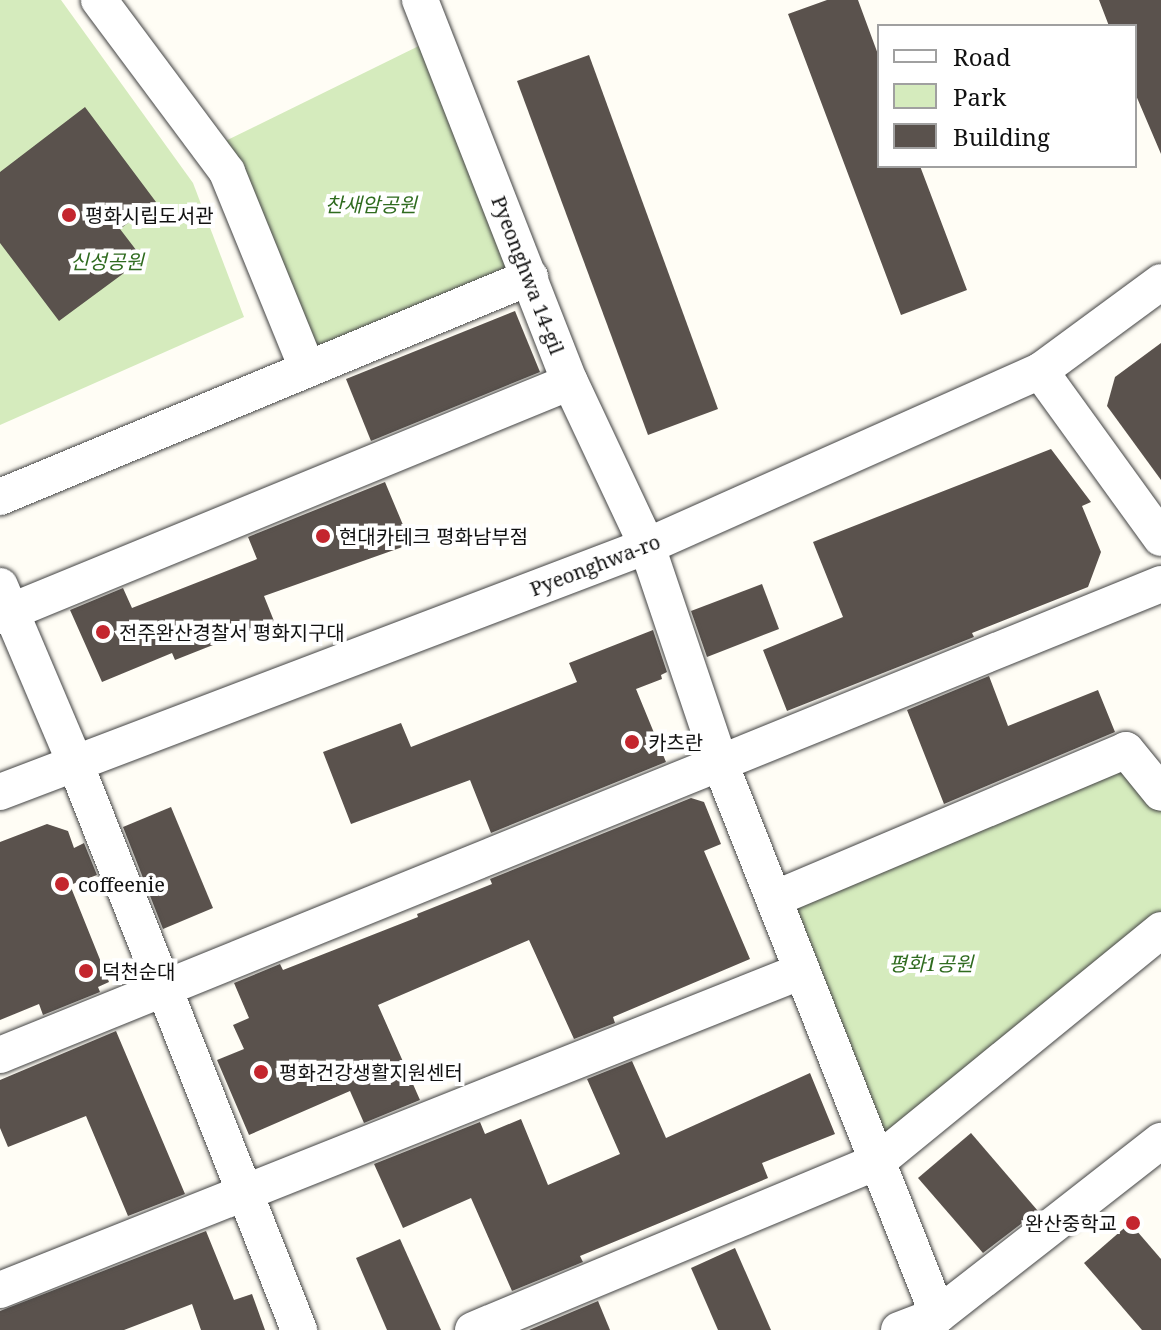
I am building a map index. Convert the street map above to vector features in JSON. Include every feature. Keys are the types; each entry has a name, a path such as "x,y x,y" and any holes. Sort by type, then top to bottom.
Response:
{"street":[{"path":"99,0 227,172 307,368"},
{"name":"Pyeonghwa 14-gil","path":"420,0 570,382 647,546 720,763 938,1315"},
{"path":"0,497 530,277"},
{"name":"Pyeonghwa-ro","path":"0,792 647,546 1040,371 1161,282"},
{"path":"1040,371 1161,538"},
{"path":"299,1330 75,763 3,605 570,382"},
{"path":"0,1055 1161,584"},
{"path":"774,899 1126,750 1161,793"},
{"path":"473,1330 877,1162 1161,930"},
{"path":"0,1290 802,971"},
{"path":"899,1330 938,1315 1161,1141"}],"green space":[{"name":"신성공원","path":"0,0 61,0 193,183 244,317 0,425"},
{"name":"찬새암공원","path":"435,38 530,277 307,368 209,149"},
{"name":"평화1공원","path":"1126,750 1161,793 1161,930 877,1162 774,899"}],"building":[{"path":"827,0 858,0 877,52 877,168 921,168 967,290 901,315 788,14"},
{"path":"1099,0 1161,0 1161,154 1137,98 1137,24 1108,24"},
{"path":"589,55 718,409 648,435 517,81"},
{"name":"평화시립도서관","path":"85,107 156,202 120,229 143,259 59,321 0,243 0,172"},
{"path":"515,311 540,372 371,441 346,379"},
{"path":"1161,343 1161,480 1107,406 1115,377"},
{"path":"1051,449 1091,502 1082,506 1101,552 1088,587 972,633 974,637 787,711 763,650 843,617 813,542"},
{"path":"385,482 411,544 264,596 274,621 175,660 172,653 102,682 70,610 123,588 132,608 257,559 248,537"},
{"path":"762,584 779,629 707,657 691,611"},
{"path":"653,630 667,672 661,675 662,679 636,689 666,762 491,833 470,780 351,824 323,752 401,723 411,747 577,682 569,663"},
{"path":"989,676 1008,726 1098,690 1115,732 944,804 907,710"},
{"path":"691,798 704,802 721,844 704,851 750,959 613,1017 615,1023 574,1039 529,940 378,1005 420,1100 364,1123 350,1091 249,1135 217,1060 244,1049 233,1025 249,1018 234,983 280,964 283,970 418,917 417,914 492,884 490,879"},
{"path":"171,807 213,908 163,929 123,827"},
{"path":"47,824 68,831 74,848 84,843 97,875 70,885 109,982 98,987 100,992 43,1015 39,1004 0,1020 0,842"},
{"path":"116,1031 185,1194 128,1216 86,1116 8,1147 0,1128 0,1080"},
{"path":"632,1061 666,1138 810,1073 835,1134 762,1163 768,1178 580,1256 583,1262 512,1291 471,1198 403,1228 374,1164 480,1122 485,1134 521,1119 548,1185 620,1154 587,1079"},
{"path":"971,1133 1038,1211 983,1253 918,1178"},
{"path":"1130,1223 1161,1259 1161,1330 1142,1330 1084,1263"},
{"path":"206,1231 234,1300 252,1294 265,1330 201,1330 192,1304 124,1330 0,1330 0,1311"},
{"path":"400,1239 441,1330 387,1330 356,1258"},
{"path":"735,1248 771,1330 718,1330 691,1268"},
{"path":"598,1301 610,1330 529,1330"}],"place":[{"name":"평화시립도서관","path":"69,215"},
{"name":"현대카테크 평화남부점","path":"323,536"},
{"name":"전주완산경찰서 평화지구대","path":"103,632"},
{"name":"카츠란","path":"632,742"},
{"name":"coffeenie","path":"62,884"},
{"name":"덕천순대","path":"86,971"},
{"name":"평화건강생활지원센터","path":"261,1072"},
{"name":"완산중학교","path":"1133,1223"}]}
